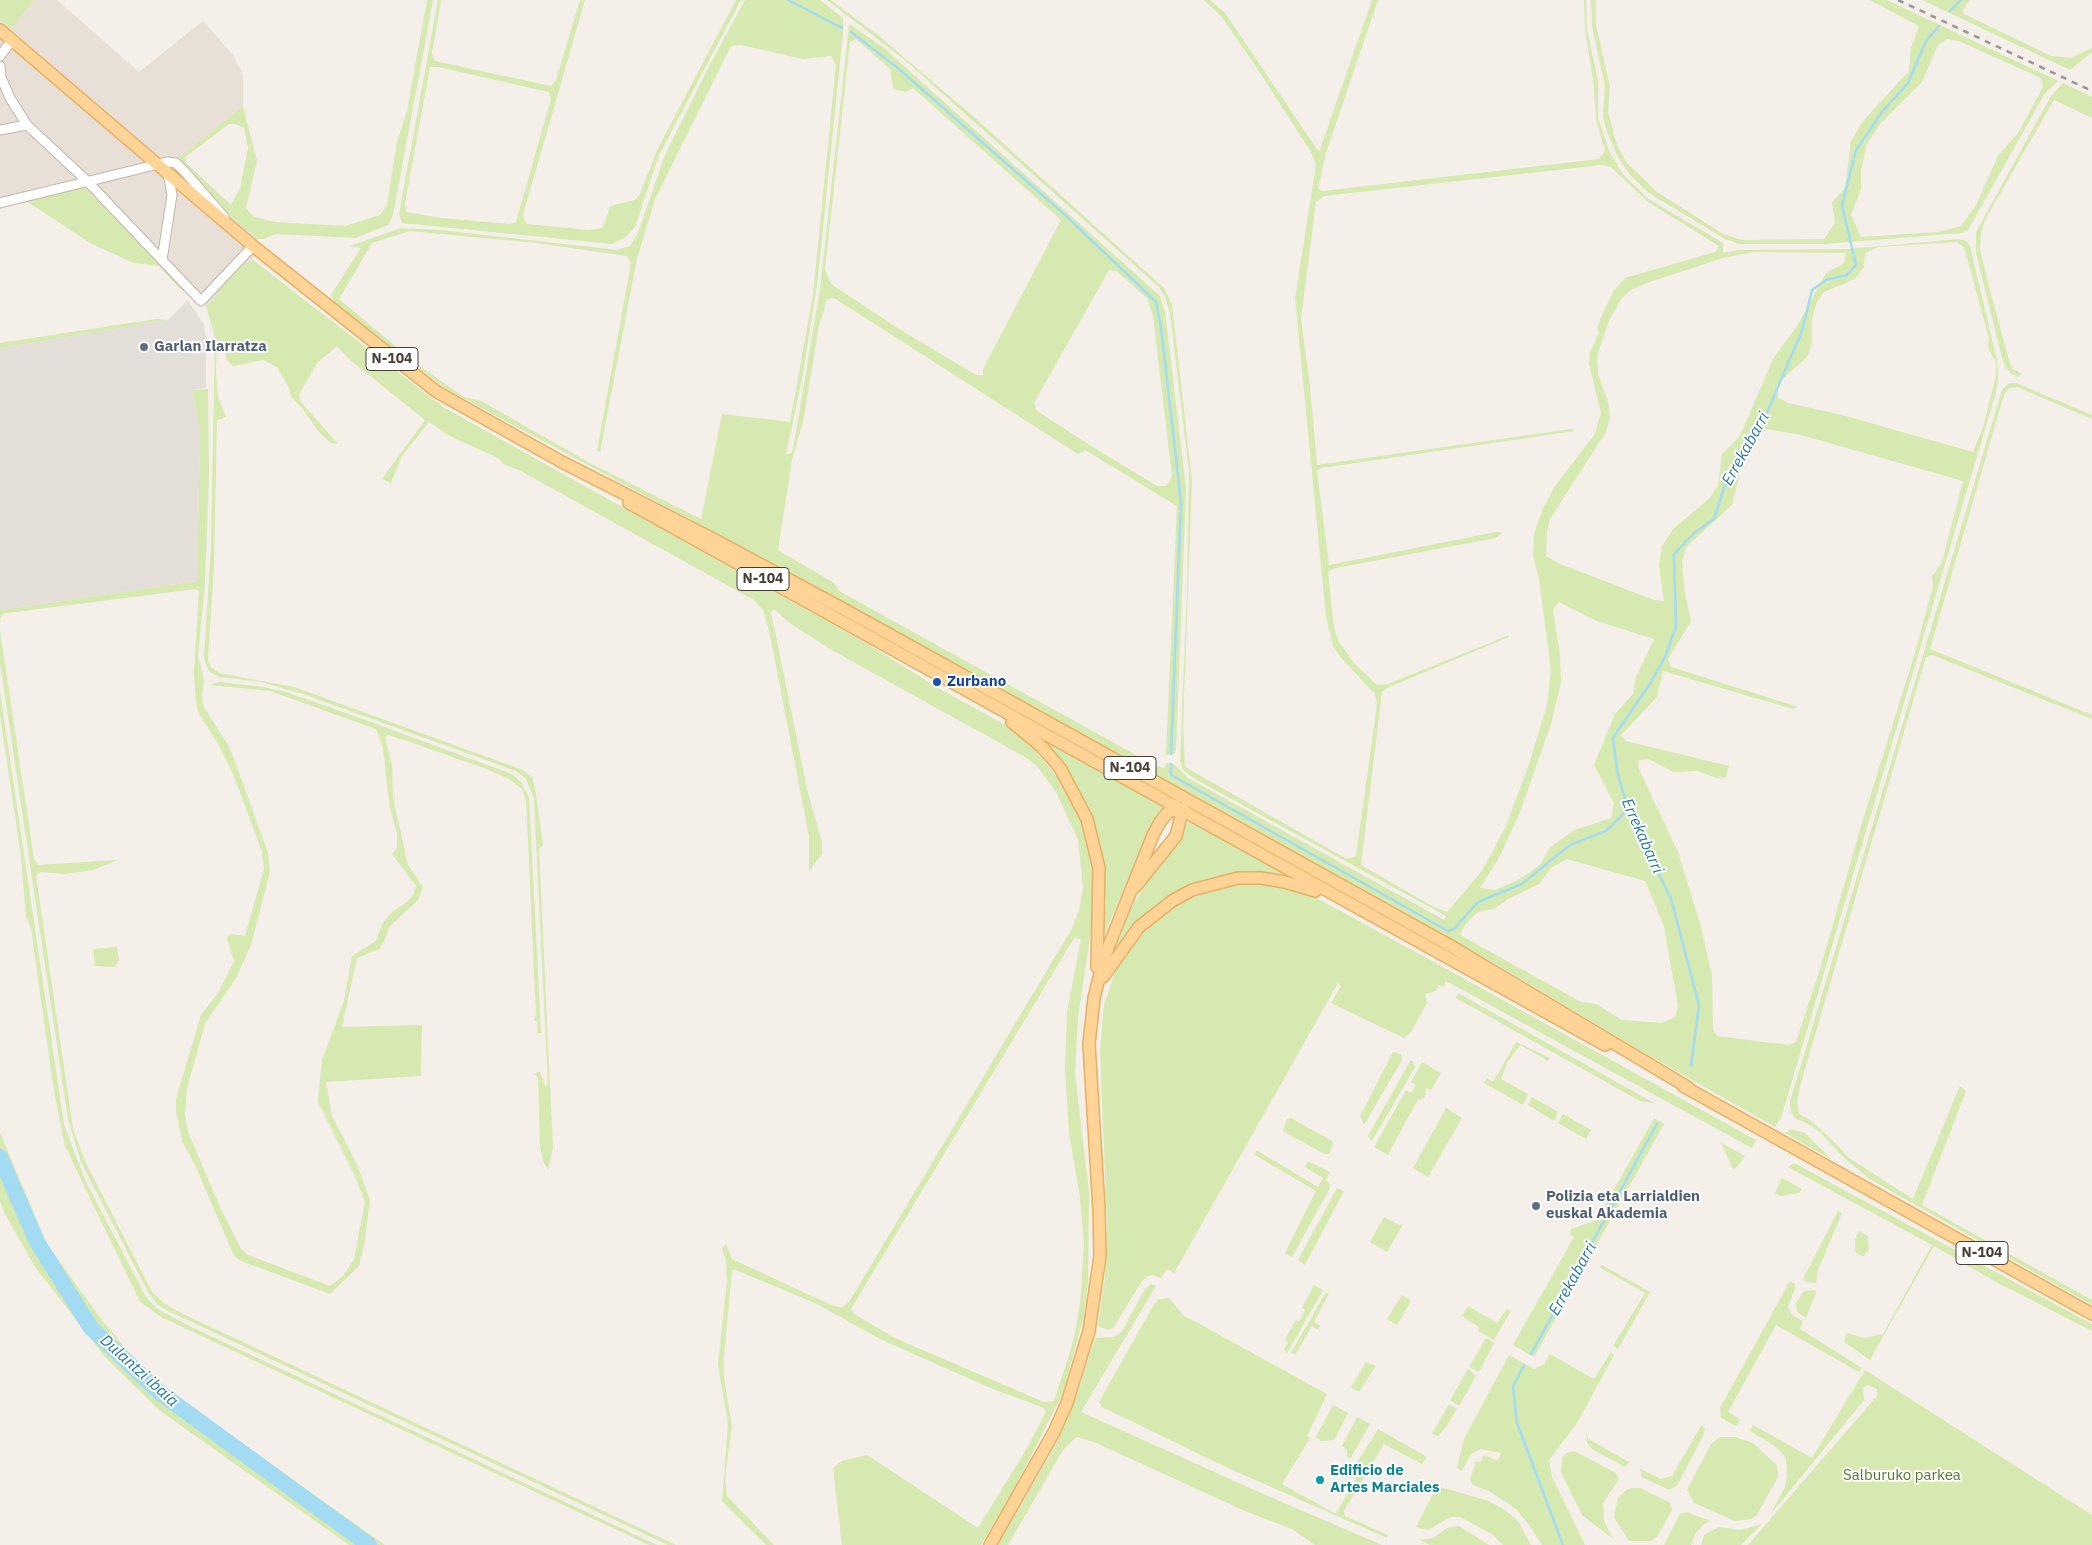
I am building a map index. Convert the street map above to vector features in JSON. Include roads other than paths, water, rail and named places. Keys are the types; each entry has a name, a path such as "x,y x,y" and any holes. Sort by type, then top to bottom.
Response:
{"main road":[{"name":"N-104","path":"0,30 253,246 437,392 562,462 729,560 1625,1056 1690,1088"},
{"name":"N-104","path":"562,462 830,601 1449,945 1690,1088 2092,1314"},
{"path":"966,690 1041,746 1060,768 1087,819 1095,844 1100,874 1096,990"},
{"path":"1114,759 1159,788 1171,799 1181,816 1176,836 1132,890"},
{"path":"990,1545 1054,1432 1069,1395 1089,1331 1100,1256 1099,1209 1088,1044 1096,990 1104,958 1141,864 1160,822 1168,812 1177,808 1190,808 1217,816"},
{"path":"1096,990 1126,942 1156,912 1192,890 1214,883 1238,878 1261,878 1285,882 1307,888 1365,912"}],"street":[{"path":"0,56 12,40"},
{"path":"0,66 1,77 10,98 27,125 86,180 201,301 253,246"},
{"path":"0,129 27,125"},
{"path":"0,203 86,180 163,169 172,195 162,260"}],"waterway":[{"path":"788,0 842,28"},
{"name":"Errekabarri","path":"1950,11 1961,0"},
{"name":"Errekabarri","path":"1691,1066 1699,1005 1671,899 1628,809 1617,771 1613,738 1651,682 1665,657 1676,627 1674,554 1694,533 1714,519 1727,479 1762,424 1802,331 1812,290 1826,280 1847,275 1856,265 1842,206 1856,150 1882,112 1908,83 1926,41 1939,26"},
{"path":"851,32 899,69 1065,215 1156,302 1161,327 1181,502 1171,754"},
{"path":"1171,764 1171,775 1448,931 1454,929 1478,902 1522,884 1570,845 1606,831 1628,809"},
{"name":"Errekabarri","path":"1531,1354 1657,1124"},
{"name":"Dulantzi ibaia","path":"0,1157 37,1242 91,1328 159,1392 369,1545"},
{"name":"Errekabarri","path":"1524,1365 1513,1386 1517,1423 1563,1545"}],"railway":[{"path":"1898,0 2092,91"}],"place":[{"name":"Garlan Ilarratza","path":"144,347"},
{"name":"Zurbano","path":"937,682"},
{"name":"Polizia eta Larrialdien euskal Akademia","path":"1536,1206"},
{"name":"Edificio de Artes Marciales","path":"1320,1480"}],"park label":[{"name":"Salburuko parkea","path":"1902,1476"}]}
